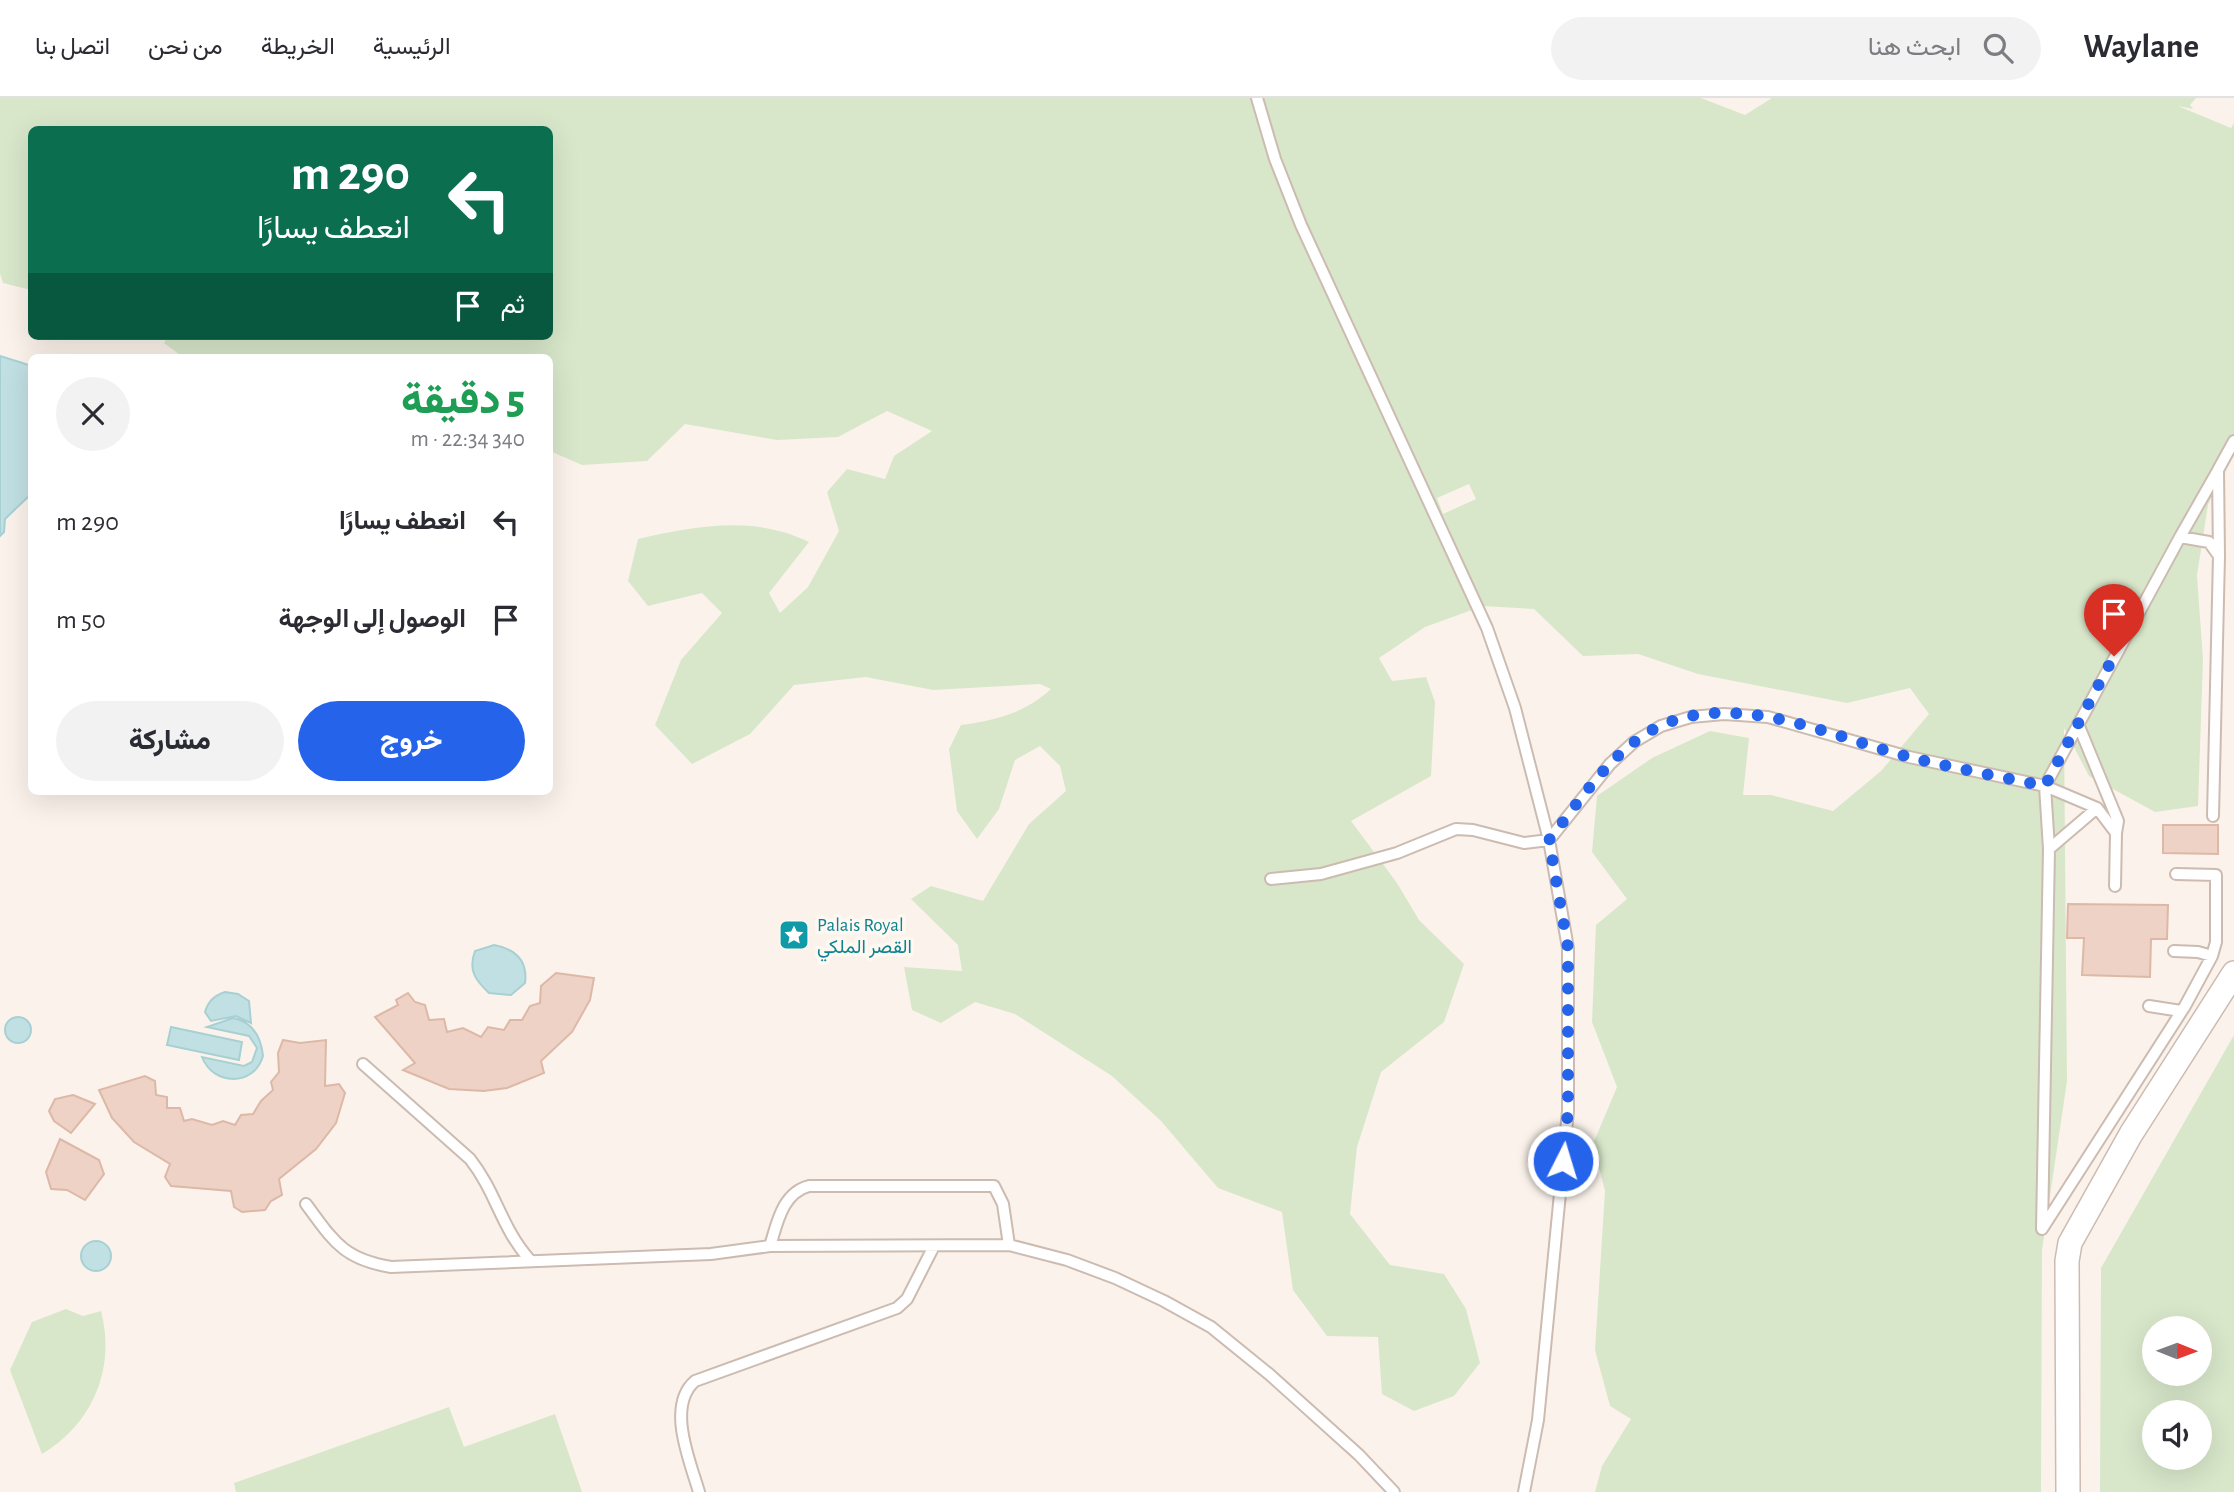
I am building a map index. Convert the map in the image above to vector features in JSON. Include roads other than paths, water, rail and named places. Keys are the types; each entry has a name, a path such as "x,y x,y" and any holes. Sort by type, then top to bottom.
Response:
{"street":[{"path":"2068,1492 2067,1261 2070,1243 2131,1134 2234,973"}],"lane":[{"path":"1257,98 1275,159 1300,225 1487,628 1516,708 1549,840 1568,948 1568,1111 1538,1420 1523,1490"},
{"path":"2176,874 2216,875 2216,942 2212,956 2181,1011 2042,1229 2049,849 2045,786 2234,441"},
{"path":"2213,816 2219,556 2218,470"},
{"path":"2180,537 2208,542 2219,556"},
{"path":"1271,879 1321,874 1397,853 1456,829 1473,830 1524,844 1549,840 1609,764 1634,742 1661,726 1691,717 1724,714 1768,717 1909,757 2045,786 2097,808 2116,833"},
{"path":"2078,724 2118,821 2115,886"},
{"path":"2049,849 2097,808"},
{"path":"2174,951 2198,952 2212,956"},
{"path":"2149,1006 2181,1011"},
{"path":"363,1064 470,1159 482,1175 510,1236 529,1259"},
{"path":"770,1247 780,1213 790,1197 800,1189 809,1186 910,1184 993,1186 1003,1204 1009,1245"},
{"path":"306,1204 332,1241 368,1263 391,1267 529,1259 711,1254 770,1247 934,1245 1009,1245 1067,1260 1115,1278 1211,1327 1269,1374 1359,1455 1394,1492"},
{"path":"699,1492 681,1419 687,1388 695,1381 897,1308 907,1299 934,1245"}],"water":[{"path":"0,356 28,365 28,497 5,519 4,532 0,536"},
{"path":"494,945 508,949 522,962 525,983 511,995 489,993 474,974 472,964 475,951"},
{"path":"225,992 238,994 249,1001 251,1023 236,1016 211,1021 205,1012 206,1008 212,999"},
{"path":"18,1017 27,1021 31,1030 27,1039 18,1043 9,1039 5,1030 9,1021"},
{"path":"233,1018 246,1023 255,1031 263,1056 251,1073 243,1078 233,1079 215,1073 207,1067 202,1057 244,1066 252,1062 257,1048 249,1036 207,1027"},
{"path":"171,1027 242,1042 239,1060 167,1045"},
{"path":"96,1241 107,1245 111,1256 107,1267 96,1271 85,1267 81,1256 85,1245"}],"place":[{"name":"Palais Royal القصر الملكي","path":"794,935"}]}
